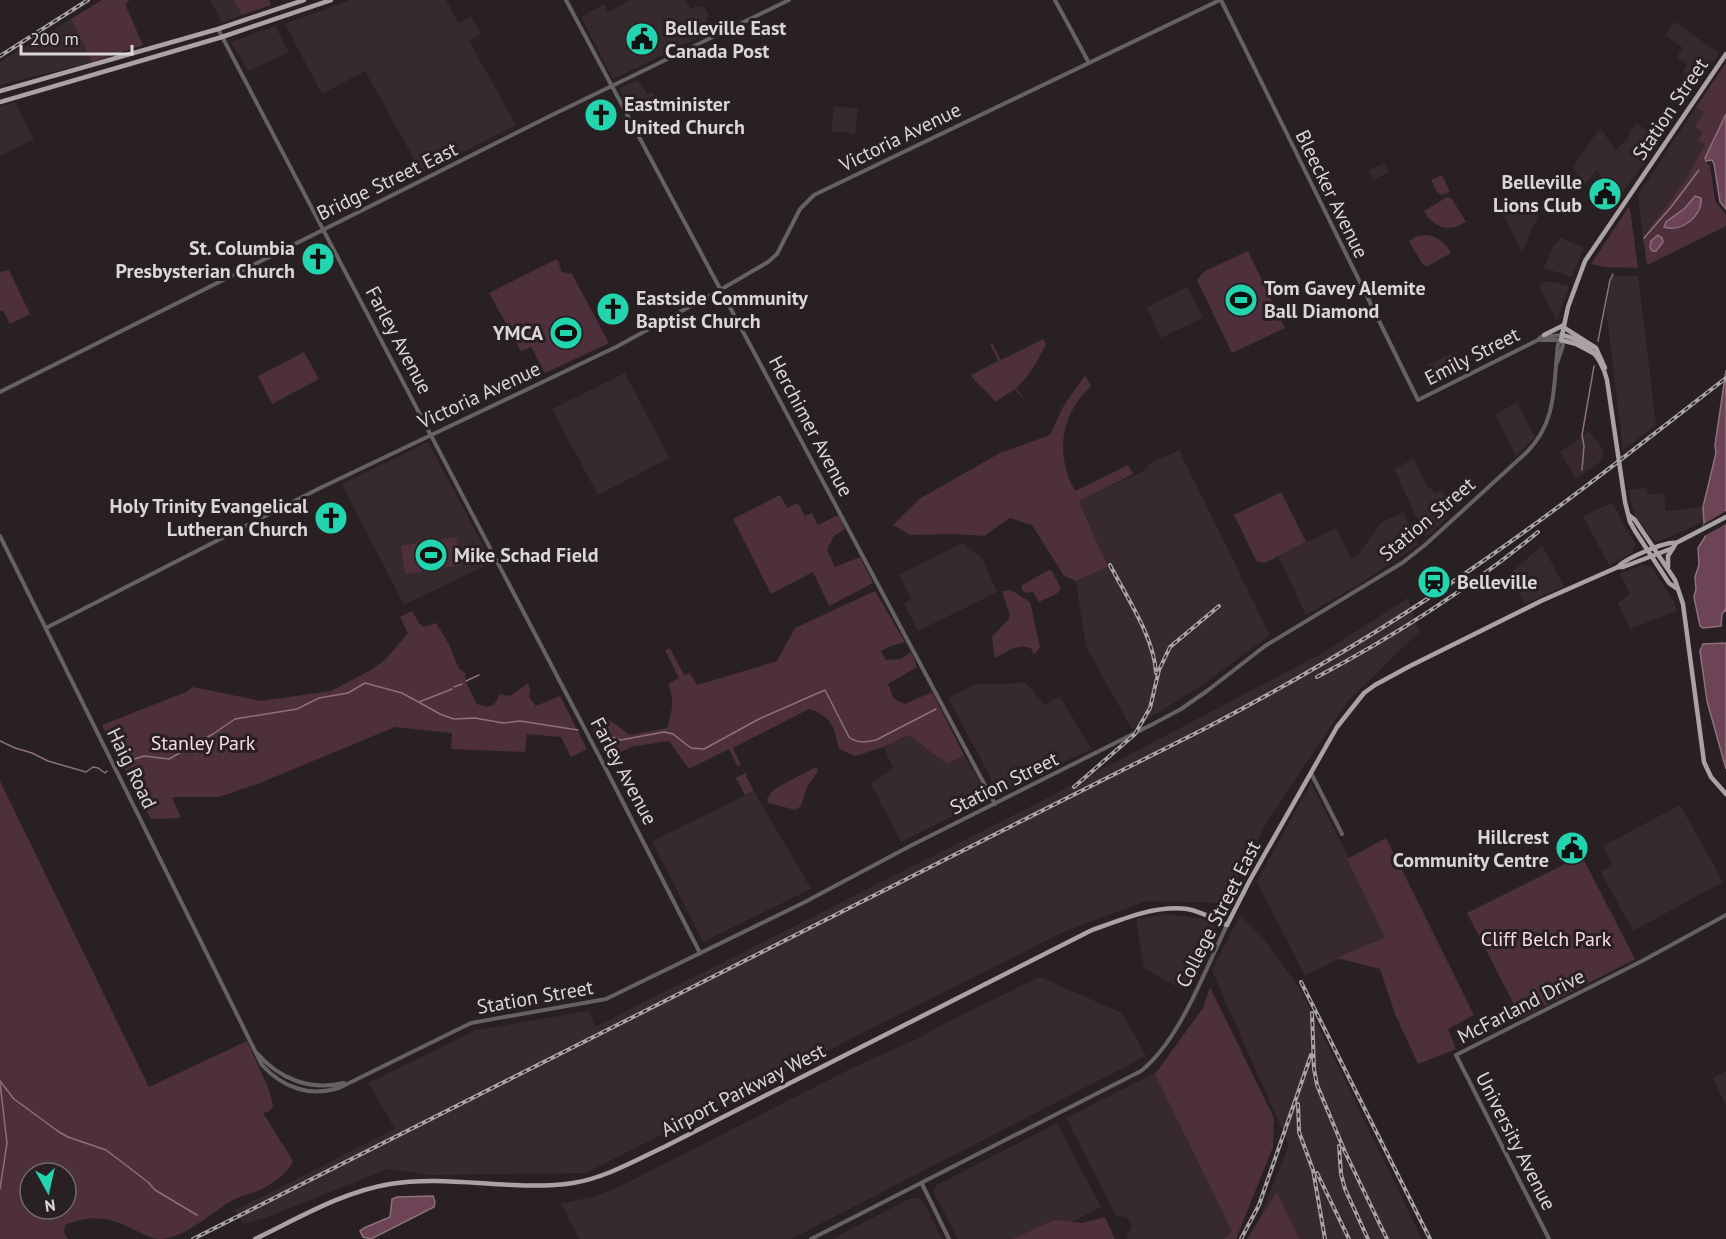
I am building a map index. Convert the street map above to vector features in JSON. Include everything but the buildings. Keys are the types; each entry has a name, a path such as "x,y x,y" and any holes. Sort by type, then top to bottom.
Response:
{"main road":[{"path":"0,91 218,29 304,0"},
{"path":"0,102 197,45 332,0"},
{"path":"194,36 197,45"},
{"name":"Station Street","path":"1561,338 1568,307 1585,261 1726,54"},
{"path":"9,89 12,98"},
{"path":"1544,335 1564,326 1569,332 1596,348 1604,362 1630,522 1669,583 1676,588"},
{"path":"1561,338 1584,343 1591,348 1607,380"},
{"path":"1630,516 1675,580 1685,611 1704,762 1711,777 1726,794"},
{"name":"College Street East","path":"1227,924 1310,772 1348,712 1364,693 1375,685 1542,601 1618,567 1621,562 1674,546 1726,517"},
{"path":"1668,570 1668,558 1674,546"},
{"name":"Airport Parkway West","path":"255,1239 338,1200 364,1190 391,1184 447,1182 541,1185 588,1180 620,1168 676,1141 1090,931 1128,918 1172,909 1188,909 1227,924"}],"street":[{"name":"Herchimer Avenue","path":"566,0 995,804"},
{"name":"Bridge Street East","path":"0,392 324,228 789,0"},
{"path":"1055,0 1089,63"},
{"name":"Victoria Avenue","path":"46,628 318,489 616,347 768,262 777,254 800,210 814,195 1221,0"},
{"name":"Bleecker Avenue","path":"1221,0 1418,400"},
{"name":"Farley Avenue","path":"218,29 432,434 700,953"},
{"name":"Emily Street","path":"1418,400 1539,340 1544,335 1561,338"},
{"name":"Emily Street","path":"1539,340 1561,338"},
{"name":"Station Street","path":"236,1014 262,1065 279,1082 295,1089 318,1093 330,1091 471,1023 606,999 803,903 912,845 1181,709 1265,646 1368,585 1414,554 1536,443 1550,416 1558,344 1561,338"},
{"name":"Haig Road","path":"0,536 236,1014"},
{"path":"1310,772 1342,834"},
{"name":"McFarland Drive","path":"1456,1055 1642,961 1726,915"},
{"name":"College Street East","path":"811,1239 1125,1080 1154,1060 1166,1046 1184,1013 1227,924"},
{"name":"University Avenue","path":"1456,1055 1549,1239"},
{"path":"922,1184 949,1239"}],"shaded area":[{"path":"210,0 234,0 242,15 222,23"},
{"path":"350,0 446,0 459,23 471,16 481,34 469,41 516,125 422,173 365,71 322,94 285,24"},
{"path":"630,0 686,0 690,8 704,6 709,16 706,18 713,31 613,79 581,17 604,4 608,12"},
{"path":"71,19 92,62 0,85 0,62"},
{"path":"1675,22 1719,53 1699,83 1683,72 1687,64 1677,57 1683,48 1665,35"},
{"path":"275,26 289,52 248,71 231,42"},
{"path":"638,80 647,94 652,92 657,100 632,113 619,89"},
{"path":"15,102 34,139 0,156 0,107"},
{"path":"834,106 858,109 855,134 831,131"},
{"path":"1696,107 1704,112 1703,132 1699,140 1705,144 1686,180 1643,238 1638,195"},
{"path":"1726,114 1726,209 1720,202 1714,164 1712,160 1706,161 1705,158"},
{"path":"1636,123 1661,140 1611,208 1594,194 1604,181 1597,170 1584,186 1573,167 1600,128 1616,150 1631,134 1629,133"},
{"path":"1384,163 1389,172 1373,180 1369,170"},
{"path":"1695,196 1701,198 1701,205 1690,222 1677,228 1664,227 1666,222 1685,208"},
{"path":"1533,202 1542,207 1522,252 1504,217"},
{"path":"1658,235 1663,242 1656,251 1652,251 1651,241"},
{"path":"1561,238 1584,248 1572,277 1544,268 1553,246"},
{"path":"1612,276 1638,276 1656,425 1623,450 1606,310"},
{"path":"1547,281 1569,286 1557,321 1539,285"},
{"path":"1188,287 1203,318 1161,338 1147,307"},
{"path":"1451,354 1461,372 1437,384 1428,365"},
{"path":"1726,370 1726,612 1725,610 1722,614 1721,626 1703,628 1700,626 1694,597 1695,577 1699,565 1698,548 1705,537 1703,507 1716,453 1715,445"},
{"path":"625,373 669,458 598,495 552,409"},
{"path":"1517,403 1535,437 1516,456 1495,414"},
{"path":"1589,431 1604,451 1600,462 1576,479 1560,452"},
{"path":"428,442 492,562 404,605 342,484"},
{"path":"1179,450 1270,635 1204,684 1132,729 1086,647 1076,581 1108,567 1079,500 1146,470 1149,464"},
{"path":"1414,459 1428,489 1431,488 1434,493 1442,489 1446,498 1440,501 1448,517 1426,538 1394,469"},
{"path":"1646,488 1648,495 1664,493 1666,511 1703,507 1705,521 1658,542 1652,538 1635,516 1628,490"},
{"path":"1612,503 1635,544 1632,553 1609,565 1583,516"},
{"path":"1403,512 1418,545 1361,583 1306,615 1278,556 1336,528 1351,558 1358,555 1382,522"},
{"path":"963,543 983,559 997,592 918,631 904,604 911,599 899,575"},
{"path":"1542,545 1564,586 1525,604 1510,574"},
{"path":"1642,565 1651,566 1674,602 1677,611 1630,629 1618,603 1630,594 1620,574"},
{"path":"1408,598 1419,632 1348,701 1268,820 1225,903 1146,901 1061,933 586,1173 429,1175 388,1169 265,1218 243,1224 235,1210 395,1129 368,1083 476,1030 589,1011 595,1027 1026,809 1321,654"},
{"path":"1726,643 1726,769 1707,701 1700,651 1703,644"},
{"path":"1026,683 1045,705 1060,696 1091,749 999,793 948,698 975,684"},
{"path":"908,735 947,764 964,755 989,798 901,842 871,784 893,768 884,747"},
{"path":"1311,783 1387,935 1305,976 1257,881"},
{"path":"754,791 811,889 703,942 652,841"},
{"path":"1680,805 1723,882 1633,931 1601,872 1613,865 1603,846"},
{"path":"1166,914 1204,919 1215,927 1183,990 1144,968 1136,919"},
{"path":"1240,915 1265,940 1302,992 1422,1239 1251,1239 1289,1145 1212,971"},
{"path":"1040,977 1122,1013 1146,1056 791,1239 579,1239 561,1204 595,1196 621,1186 850,1069 917,1039"},
{"path":"1726,1071 1726,1106 1713,1078"},
{"path":"1155,1073 1235,1229 1230,1239 1127,1239 1126,1236 1132,1228 1131,1222 1126,1217 1116,1216 1066,1118"},
{"path":"1057,1123 1101,1207 1038,1239 958,1239 934,1193 937,1185"},
{"path":"433,1196 434,1207 371,1239 363,1237 360,1231 364,1228 390,1217 392,1199"},
{"path":"918,1198 923,1201 942,1239 832,1239 909,1199"}],"green space":[{"path":"102,0 130,0 125,4 143,45 92,62 71,19"},
{"path":"234,0 269,0 271,5 242,15"},
{"path":"1726,63 1726,114 1705,158 1710,165 1715,201 1726,215 1726,226 1647,265 1643,238 1686,180 1705,144 1698,140 1703,132 1695,126 1704,112 1696,107"},
{"path":"1442,175 1450,192 1442,195 1437,192 1431,180"},
{"path":"1447,197 1452,199 1466,222 1448,228 1437,225 1428,217 1424,211"},
{"path":"1628,208 1630,209 1638,268 1604,267 1591,264"},
{"path":"1428,235 1441,241 1451,253 1428,266 1423,265 1409,241 1417,236"},
{"path":"1248,251 1285,328 1232,353 1197,280 1205,271"},
{"path":"557,259 562,272 572,274 609,343 545,373 531,347 521,351 489,293"},
{"path":"9,270 30,314 10,324 3,310 0,311 0,272"},
{"path":"1043,339 1046,344 1037,362 1016,388 1029,405 1015,389 995,402 971,375 998,361 990,344 992,343 1001,360"},
{"path":"304,352 319,379 272,404 258,376"},
{"path":"1085,375 1091,386 1073,409 1064,436 1065,463 1075,491 1128,465 1133,474 1079,501 1108,567 1076,581 1064,576 1032,525 1010,518 984,536 910,535 893,525 919,499 1000,453 1050,435 1063,407"},
{"path":"1281,492 1306,542 1265,563 1257,562 1234,515"},
{"path":"780,495 787,508 798,503 805,516 812,513 818,525 838,515 845,529 834,536 827,550 835,567 860,557 873,583 829,606 813,572 771,594 733,519"},
{"name":"Mike Schad Field","path":"456,537 461,565 405,574 401,546"},
{"path":"1049,570 1052,571 1061,589 1056,594 1039,602 1033,592 1026,593 1022,590 1022,585"},
{"path":"1011,590 1030,602 1040,647 1033,654 1031,648 1026,647 1008,651 996,658 992,637 1010,615 1002,591"},
{"path":"875,591 905,642 881,651 886,660 900,659 911,652 917,667 888,684 894,699 905,704 932,692 964,755 947,764 908,735 884,747 855,756 839,749 831,723 823,715 809,709 733,748 741,765 738,767 729,749 689,769 669,741 631,747 609,758 593,729 609,720 630,735 667,728 672,706 672,695 668,684 679,678 665,650 670,648 684,675 690,673 697,685 777,661 795,628"},
{"name":"Stanley Park","path":"412,611 424,627 436,623 449,644 459,669 465,673 466,682 477,704 486,707 494,705 500,694 510,696 528,683 529,697 536,706 560,696 587,749 571,757 561,737 527,734 525,752 451,749 452,733 395,727 260,783 219,797 172,797 181,818 151,819 102,725 186,692 193,687 261,701 331,691 385,660 408,633 400,617"},
{"path":"816,767 818,771 807,787 801,806 795,810 769,803 767,799 774,789"},
{"path":"747,772 746,776 754,791 745,795 737,780 734,779"},
{"path":"0,781 149,1087 247,1041 269,1090 273,1106 270,1111 263,1113 293,1161 286,1172 271,1184 233,1200 180,1234 161,1239 152,1238 111,1220 94,1218 78,1221 78,1161 18,1161 18,1221 76,1221 65,1225 64,1232 68,1239 0,1239"},
{"path":"1386,838 1474,1015 1448,1029 1456,1049 1418,1064 1395,1014 1380,969 1337,958 1385,937 1347,859"},
{"name":"Cliff Belch Park","path":"1573,839 1635,959 1521,1018 1467,913 1565,864 1556,847"},
{"path":"1210,987 1274,1118 1273,1147 1236,1239 1224,1239 1232,1231 1155,1074 1203,1008"},
{"path":"1277,1192 1299,1239 1247,1239"},
{"path":"1105,1217 1115,1239 1013,1239 1054,1220 1082,1223"}],"pier":[{"path":"1726,511 1726,524 1704,536 1704,524"}],"waterway":[{"path":"1644,238 1699,170"},
{"path":"1598,341 1613,274"},
{"path":"1582,470 1584,446 1582,435 1594,366"},
{"path":"466,681 479,675"},
{"path":"122,763 144,756 169,759 235,719 297,709 319,698 348,693 365,683 402,693 454,719 475,718 503,723 520,721 578,730"},
{"path":"454,687 462,684"},
{"path":"419,702 452,689"},
{"path":"596,732 621,740 664,732 673,734 691,748 704,749 759,719 825,690 849,737 865,742 876,740 936,709"},
{"path":"0,741 48,761 86,772 93,767 105,773 107,771"},
{"path":"0,1081 14,1099 59,1132 106,1150 155,1190 197,1215"},
{"path":"0,1083 7,1143 0,1189"}],"railway":[{"path":"0,56 88,0"},
{"path":"193,1239 1204,729 1340,654 1438,592 1503,547 1568,500 1726,378"},
{"path":"1317,677 1431,610 1538,532"},
{"path":"1110,565 1145,632 1156,673"},
{"path":"1074,787 1135,734 1150,708 1159,670 1170,647 1219,606"},
{"path":"1301,982 1430,1239"},
{"path":"1312,1013 1314,1069 1317,1085 1345,1152 1387,1239"},
{"path":"1241,1239 1259,1205 1311,1055"},
{"path":"1298,1104 1299,1132 1313,1170 1325,1239"},
{"path":"1339,1146 1341,1174 1345,1189 1368,1239"},
{"path":"1317,1173 1349,1239"}],"place":[{"name":"Belleville East Canada Post","path":"642,39"},
{"name":"Eastminister United Church","path":"601,115"},
{"name":"Belleville Lions Club","path":"1605,194"},
{"name":"St. Columbia Presbysterian Church","path":"318,259"},
{"name":"Tom Gavey Alemite Ball Diamond","path":"1241,300"},
{"name":"Eastside Community Baptist Church","path":"613,309"},
{"name":"YMCA","path":"566,333"},
{"name":"Holy Trinity Evangelical Lutheran Church","path":"331,518"},
{"name":"Mike Schad Field","path":"431,555"},
{"name":"Belleville","path":"1434,582"},
{"name":"Hillcrest Community Centre","path":"1572,848"}]}
